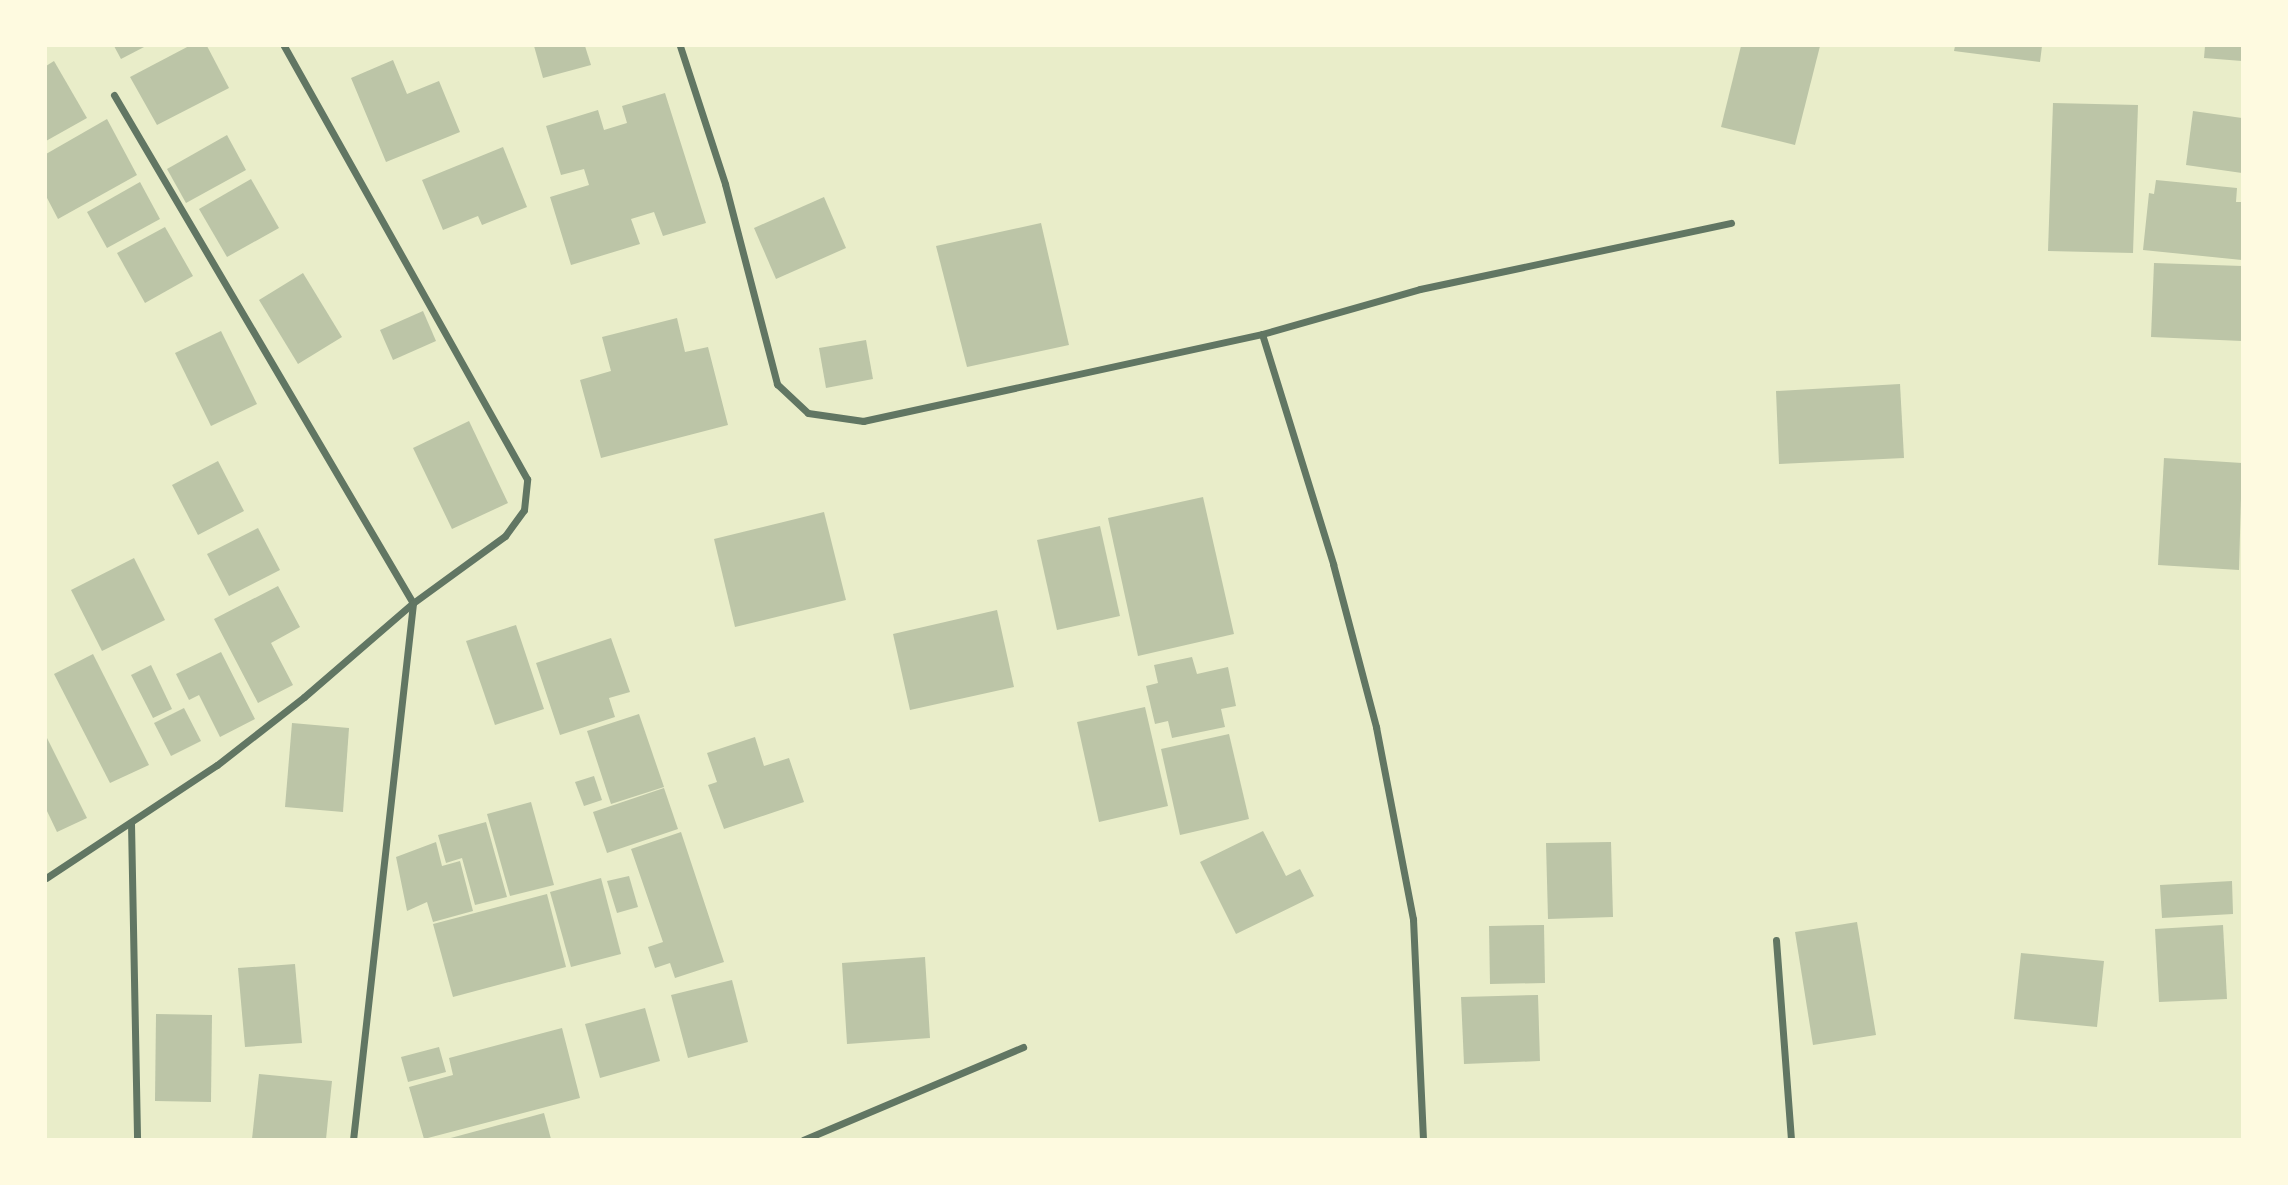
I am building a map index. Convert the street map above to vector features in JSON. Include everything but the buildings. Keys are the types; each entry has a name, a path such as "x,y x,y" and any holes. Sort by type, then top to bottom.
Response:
{"street":[{"path":"46,878 217,765 413,603 505,536 524,510 527,478 284,46"},
{"path":"680,46 724,184 777,384 808,413 863,421 1262,334 1420,289 1731,223"},
{"path":"114,95 413,603 395,745 372,990 353,1139"},
{"path":"1262,334 1333,564 1376,727 1413,919 1423,1139"},
{"path":"131,823 136,1139"},
{"path":"1776,940 1791,1139"},
{"path":"803,1139 1023,1047"}]}
